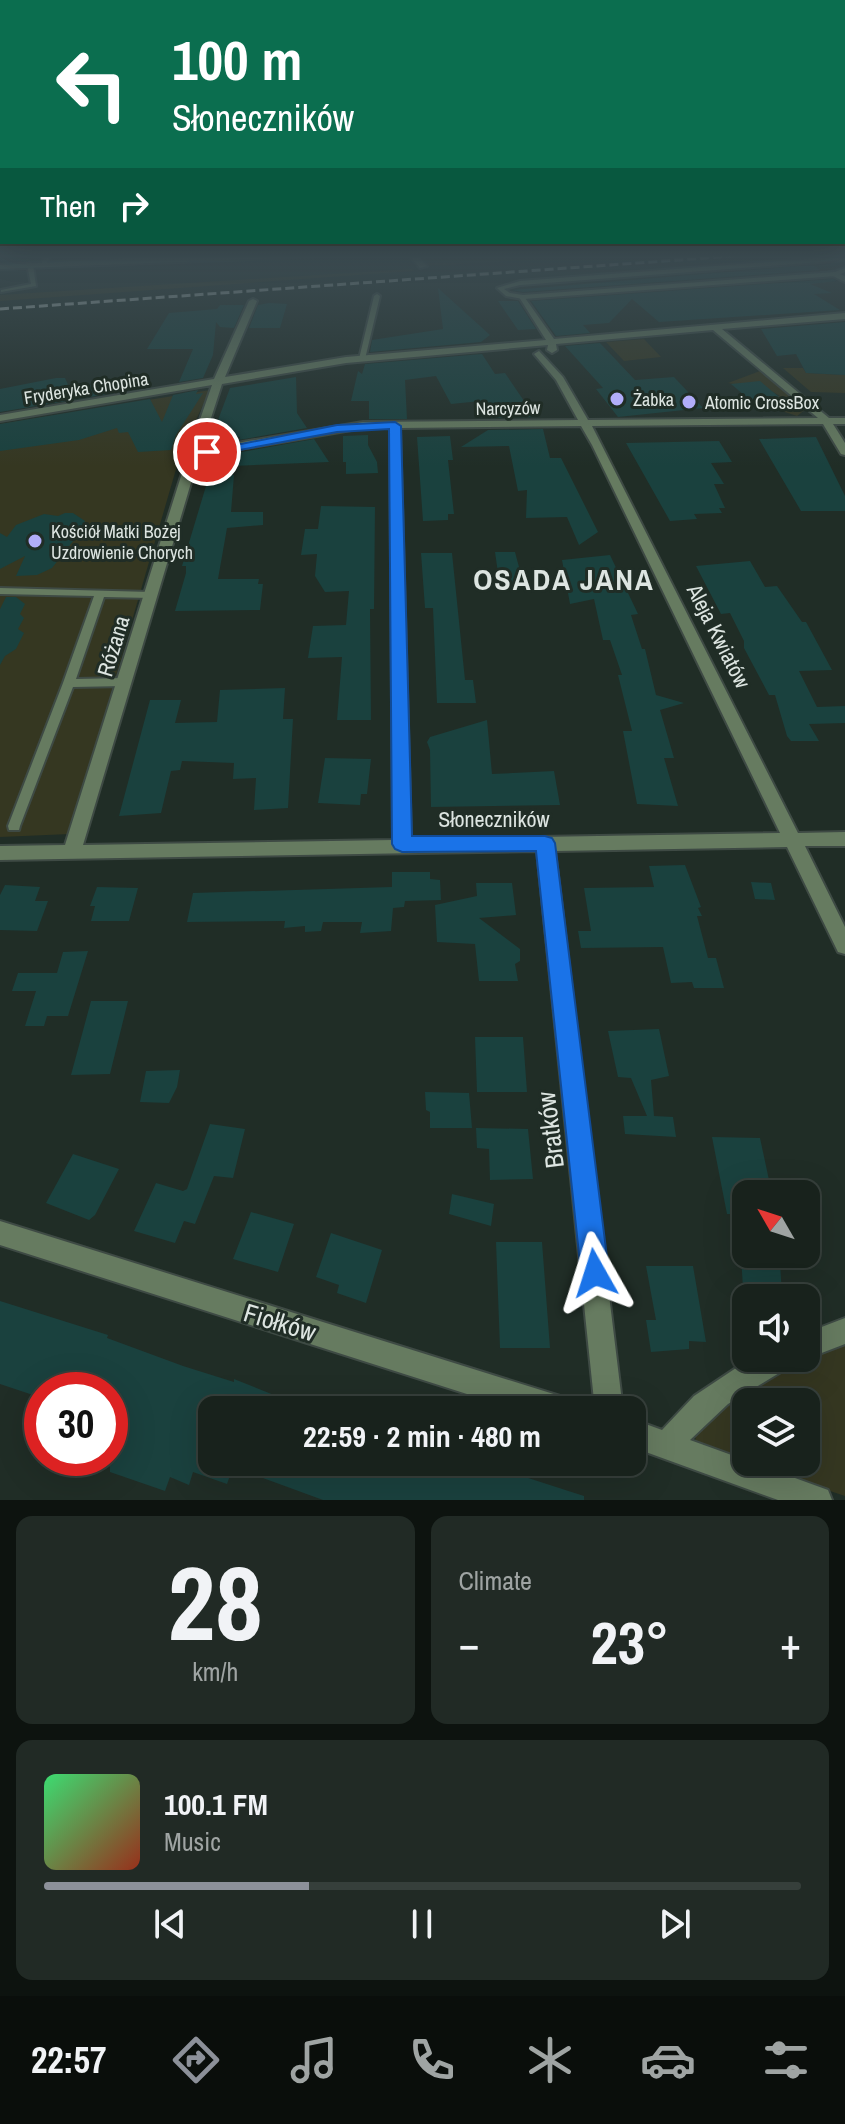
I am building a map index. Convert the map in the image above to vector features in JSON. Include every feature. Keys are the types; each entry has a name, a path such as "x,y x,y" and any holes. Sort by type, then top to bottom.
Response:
{"street":[{"name":"Różana","path":"72,851 193,454 218,382 242,326"},
{"path":"514,346 525,353 539,354 552,349 552,342 542,326"},
{"name":"Fryderyka Chopina","path":"0,418 362,359 746,326"},
{"path":"716,329 825,419 845,452"},
{"name":"Aleja Kwiatów","path":"539,354 560,379 584,423 845,946"},
{"name":"Narcyzów","path":"193,454 337,428 845,421"},
{"path":"395,426 402,844"},
{"name":"Słoneczników","path":"0,853 845,839"},
{"name":"Bratków","path":"545,843 607,1396"},
{"name":"Fiołków","path":"0,1233 516,1396"},
{"path":"820,1341 845,1331"},
{"path":"668,1445 688,1416 751,1372"},
{"path":"646,1438 818,1500"}],"lane":[{"path":"362,359 370,326"},
{"path":"0,591 151,595"},
{"path":"14,826 100,593"},
{"path":"69,683 125,682"}],"green space":[{"path":"644,339 661,357 624,361 606,342"},
{"path":"783,368 845,375 845,393 811,392"},
{"path":"760,371 806,409 797,416 751,401 780,396 759,387 728,383"},
{"path":"210,390 181,452 70,834 0,837 0,424"},
{"path":"845,1341 845,1496 785,1476 820,1476 820,1388 751,1388 781,1372 820,1372 820,1353"},
{"path":"732,1399 732,1458 695,1446 697,1420"}],"building":[{"path":"161,326 216,326 213,355 203,378 179,382 193,349 147,349"},
{"path":"250,326 281,326 280,328"},
{"path":"443,326 480,326 490,335 481,342 370,352 372,340 443,329"},
{"path":"515,326 534,326 536,329 518,330"},
{"path":"549,326 584,326 590,333 556,336"},
{"path":"845,326 845,375 806,373 796,354 777,356 761,329"},
{"path":"600,343 635,380 674,377 703,408 618,417 596,389 603,388 565,346"},
{"path":"482,354 495,374 505,373 535,417 489,418 481,401 451,404 436,376 405,380 407,419 369,419 369,401 351,401 358,371 362,374 365,364"},
{"path":"296,377 297,413 307,428 239,440 240,437 212,436 230,388"},
{"path":"65,378 70,389 115,381 120,392 0,412 0,389"},
{"path":"760,381 779,397 750,400 731,384"},
{"path":"198,390 196,394 203,393 176,435 171,450 138,452 128,432 119,433 117,428 79,440 0,451 0,424 150,399 162,422 173,395"},
{"path":"543,429 550,458 561,458 598,532 579,545 567,517 526,518 527,490 518,491 509,446 461,447 488,430"},
{"path":"368,435 368,445 377,462 378,473 346,474 343,436"},
{"path":"450,436 453,460 448,460 454,514 448,514 448,520 423,521 417,437"},
{"path":"816,437 845,496 845,511 801,511 759,439"},
{"path":"314,439 329,462 232,466 236,453"},
{"path":"719,441 732,462 711,463 724,484 714,484 725,508 719,508 722,513 694,514 697,519 670,521 626,443"},
{"path":"234,475 231,512 263,512 263,525 227,528 218,579 259,579 258,584 263,584 260,610 175,611 186,573 186,566 182,566 209,476"},
{"path":"321,506 375,507 374,609 370,609 371,720 337,720 342,657 308,658 313,626 346,625 349,591 325,592 315,576 317,554 301,555 305,529 318,529"},
{"name":"Kościół Matki Bożej Uzdrowienie Chorych","path":"73,513 85,521 81,531 52,568 37,575 16,576 25,556 0,569 0,533 7,537 16,525 44,514 58,516"},
{"path":"495,552 515,552 524,586 500,587"},
{"path":"421,553 452,553 465,680 473,680 476,703 437,703 433,608 425,608"},
{"path":"610,555 638,614 631,615 642,649 645,649 656,695 684,703 660,710 674,758 664,758 678,806 637,804 623,731 632,731 618,675 622,675 610,640 603,640 594,599 570,604 562,560"},
{"path":"750,561 765,587 777,586 802,622 806,622 832,670 799,671 817,707 845,706 845,723 809,724 819,741 791,741 787,736 775,695 769,695 730,613 721,614 696,566"},
{"path":"6,597 16,597 25,604 20,614 24,618 18,629 24,633 16,649 5,656 0,665 0,609"},
{"path":"285,688 283,719 293,719 288,808 254,810 256,778 233,779 234,763 182,761 180,770 171,771 161,813 119,816 150,700 181,700 175,723 217,722 220,690"},
{"path":"487,720 492,774 554,771 560,805 431,807 430,750 427,742 430,737"},
{"path":"325,758 371,759 367,794 361,794 360,805 318,803"},
{"path":"685,865 701,907 698,908 702,916 697,916 708,958 716,958 724,988 694,988 692,982 671,983 663,947 581,948 578,931 591,931 584,888 654,887 649,866"},
{"path":"392,872 430,872 430,879 440,880 441,900 405,901 404,907 393,908 391,931 360,933 362,922 323,922 321,931 305,932 305,926 284,928 285,921 187,922 193,893 392,887"},
{"path":"751,882 771,883 775,900 755,899"},
{"path":"476,883 512,883 516,915 479,918 520,949 520,961 515,964 518,981 479,981 475,944 437,942 435,905 477,896"},
{"path":"5,885 40,887 35,901 48,901 37,931 0,930 0,895"},
{"path":"97,887 138,888 129,921 91,921 95,906 90,906"},
{"path":"88,951 68,1016 47,1016 44,1026 25,1026 36,991 12,991 18,973 57,973 63,952"},
{"path":"91,1001 128,1001 110,1074 71,1075"},
{"path":"659,1029 669,1076 651,1080 654,1116 673,1117 676,1137 625,1134 623,1116 647,1116 631,1078 618,1077 608,1031"},
{"path":"475,1037 523,1037 527,1092 477,1092"},
{"path":"180,1070 177,1087 169,1103 140,1102 146,1071"},
{"path":"425,1092 469,1093 472,1128 430,1128"},
{"path":"210,1124 245,1129 233,1178 214,1176 195,1224 184,1221 175,1243 134,1231 156,1183 183,1191 187,1189"},
{"path":"476,1128 528,1129 533,1179 490,1180 489,1149 477,1148"},
{"path":"712,1137 760,1138 769,1180 732,1180 732,1214 727,1214"},
{"path":"73,1154 119,1169 95,1215 89,1220 46,1203"},
{"path":"452,1194 494,1204 491,1226 449,1214"},
{"path":"251,1212 294,1224 278,1272 233,1259"},
{"path":"331,1233 382,1250 366,1303 337,1293 339,1285 316,1277"},
{"path":"496,1242 542,1242 550,1348 500,1348"},
{"path":"646,1266 693,1266 706,1342 689,1341 689,1349 651,1352 646,1320 656,1320"},
{"path":"742,1268 780,1268 781,1284 743,1284"},
{"path":"0,1301 108,1335 107,1338 183,1366 234,1382 234,1379 276,1396 198,1396 198,1474 193,1472 189,1485 170,1477 165,1491 122,1476 128,1476 128,1372 24,1372 24,1392 0,1384"},
{"path":"204,1476 230,1476 227,1484"},
{"path":"258,1476 522,1476 584,1496 584,1500 323,1500"}],"place":[{"name":"Żabka","path":"617,399"},
{"name":"Atomic CrossBox","path":"689,402"},
{"name":"Kościół Matki Bożej Uzdrowienie Chorych","path":"35,541"}],"district":[{"name":"OSADA JANA","path":"564,579"}],"route":[{"path":"207,452 337,428 395,426 402,844 545,843 595,1273"}]}
